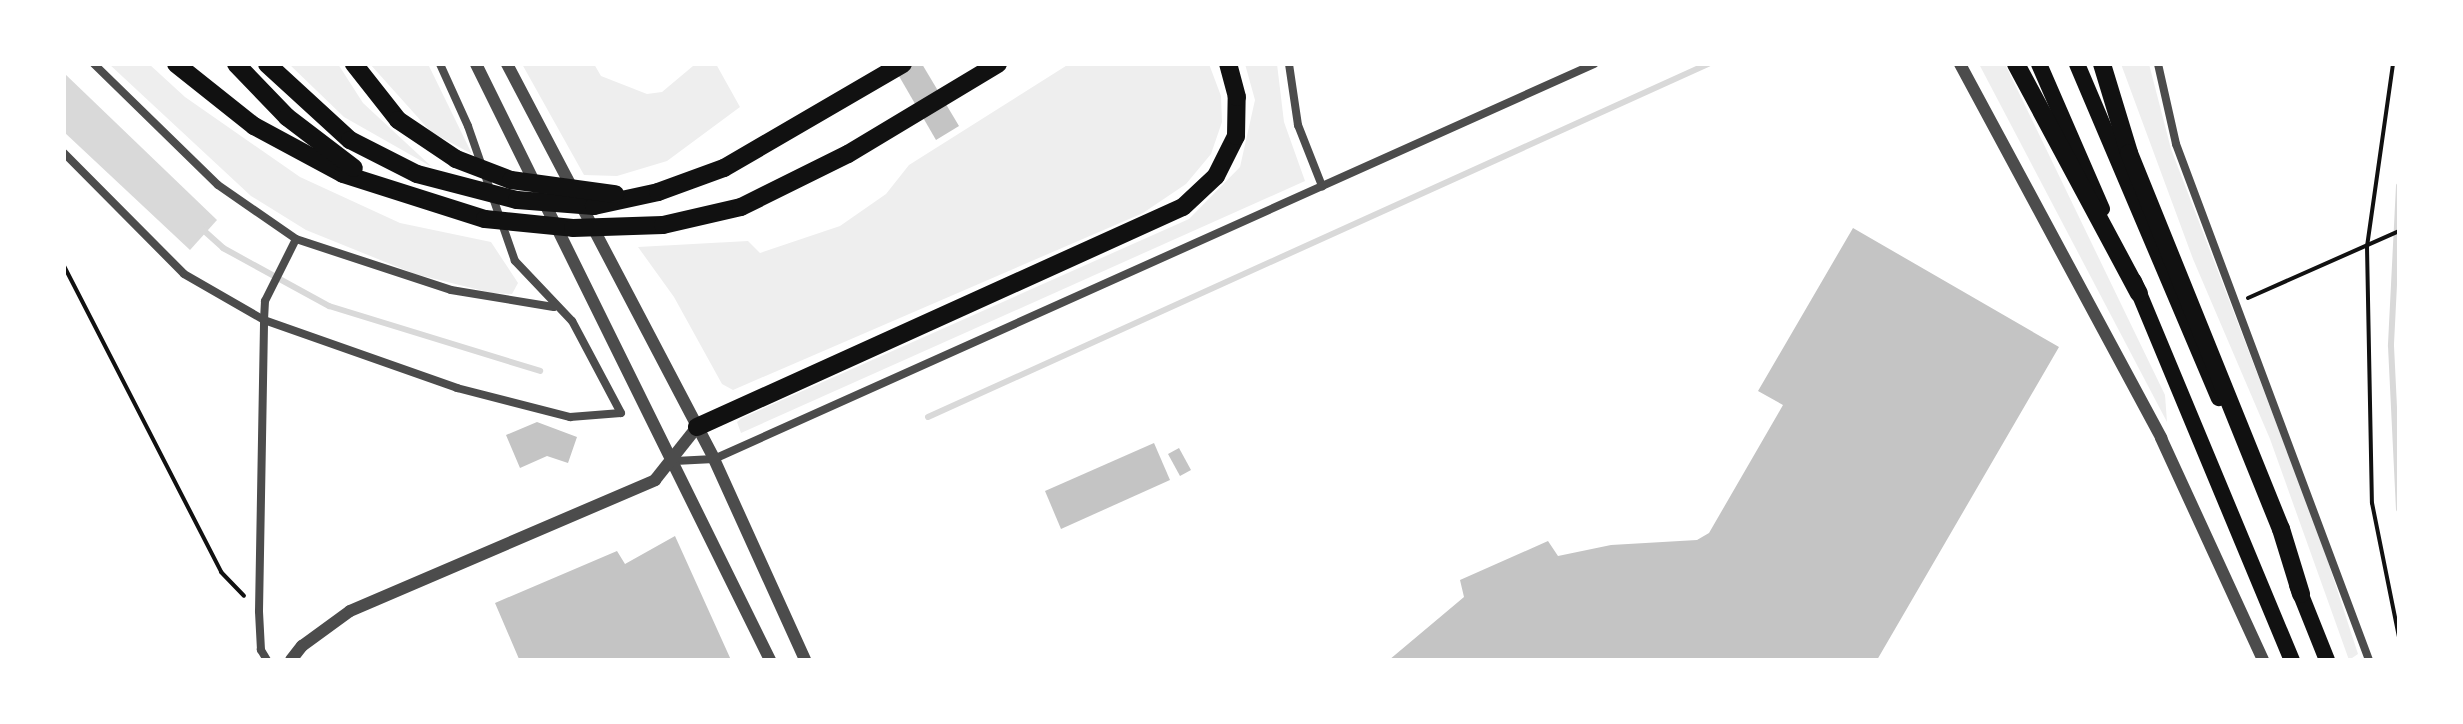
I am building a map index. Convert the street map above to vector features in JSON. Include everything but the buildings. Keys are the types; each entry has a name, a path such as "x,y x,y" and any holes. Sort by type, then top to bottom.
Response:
{"highway":[{"path":"176,64 224,104 297,152 440,208 530,226 663,225 705,218 777,192 998,64"},
{"path":"236,64 287,117 347,164 440,208"},
{"path":"267,64 350,140 447,185 557,205 594,206 658,192 724,168 903,64"},
{"path":"354,64 398,120 456,159 548,188 658,192"},
{"path":"697,427 1183,207 1216,176 1236,136 1237,97 1228,64"},
{"path":"2016,64 2139,293"},
{"path":"2039,64 2139,293 2292,660"},
{"path":"2077,64 2327,660"},
{"path":"2102,64 2129,153 2281,529 2301,594"}],"street":[{"path":"94,64 218,185 296,239 451,290 555,308"},
{"path":"64,153 184,274 264,320 471,392 570,417 621,413 572,321 555,308 515,261 468,126 440,64"},
{"path":"476,64 675,461 770,660"},
{"path":"507,64 714,459 805,660"},
{"path":"1289,64 1298,125 1322,186"},
{"path":"675,461 714,459 1594,64"},
{"path":"1960,64 2161,438 2263,660"},
{"path":"2158,64 2176,144 2239,302 2369,660"},
{"path":"267,660 261,650 259,611 265,301 296,239"},
{"path":"291,660 302,646 350,611 655,480 675,461 697,427"}],"path":[{"path":"2393,64 2367,247 2372,503 2399,637"},
{"path":"2239,302 2399,231"},
{"path":"64,266 221,572 259,611"}],"shaded area":[{"path":"109,64 149,64 185,97 300,177 400,223 491,242 518,283 512,294 492,293 415,274 306,230 251,196"},
{"path":"289,64 338,64 363,103 432,167 344,117"},
{"path":"370,64 428,64 472,154 431,132"},
{"path":"522,64 594,64 601,76 647,94 662,92 693,66 716,64 740,107 667,161 617,176 584,175"},
{"path":"1069,64 1209,64 1221,96 1222,122 1211,154 1186,184 1143,213 733,390 722,384 674,297 638,247 748,241 760,253 840,226 886,194 909,165"},
{"path":"1245,64 1277,64 1284,122 1305,181 741,433 737,422 742,418 1189,219 1240,167 1255,100"},
{"path":"1979,64 2005,64 2165,395 2167,422"},
{"path":"2121,64 2149,64 2171,149 2320,537 2358,654 2349,660 2270,439 2193,259"},
{"path":"64,73 217,220 190,250 64,132"}],"waterway":[{"path":"928,417 1708,64"},
{"path":"2399,186 2391,346 2399,509"},
{"path":"201,228 223,248 329,306 540,371"}]}
